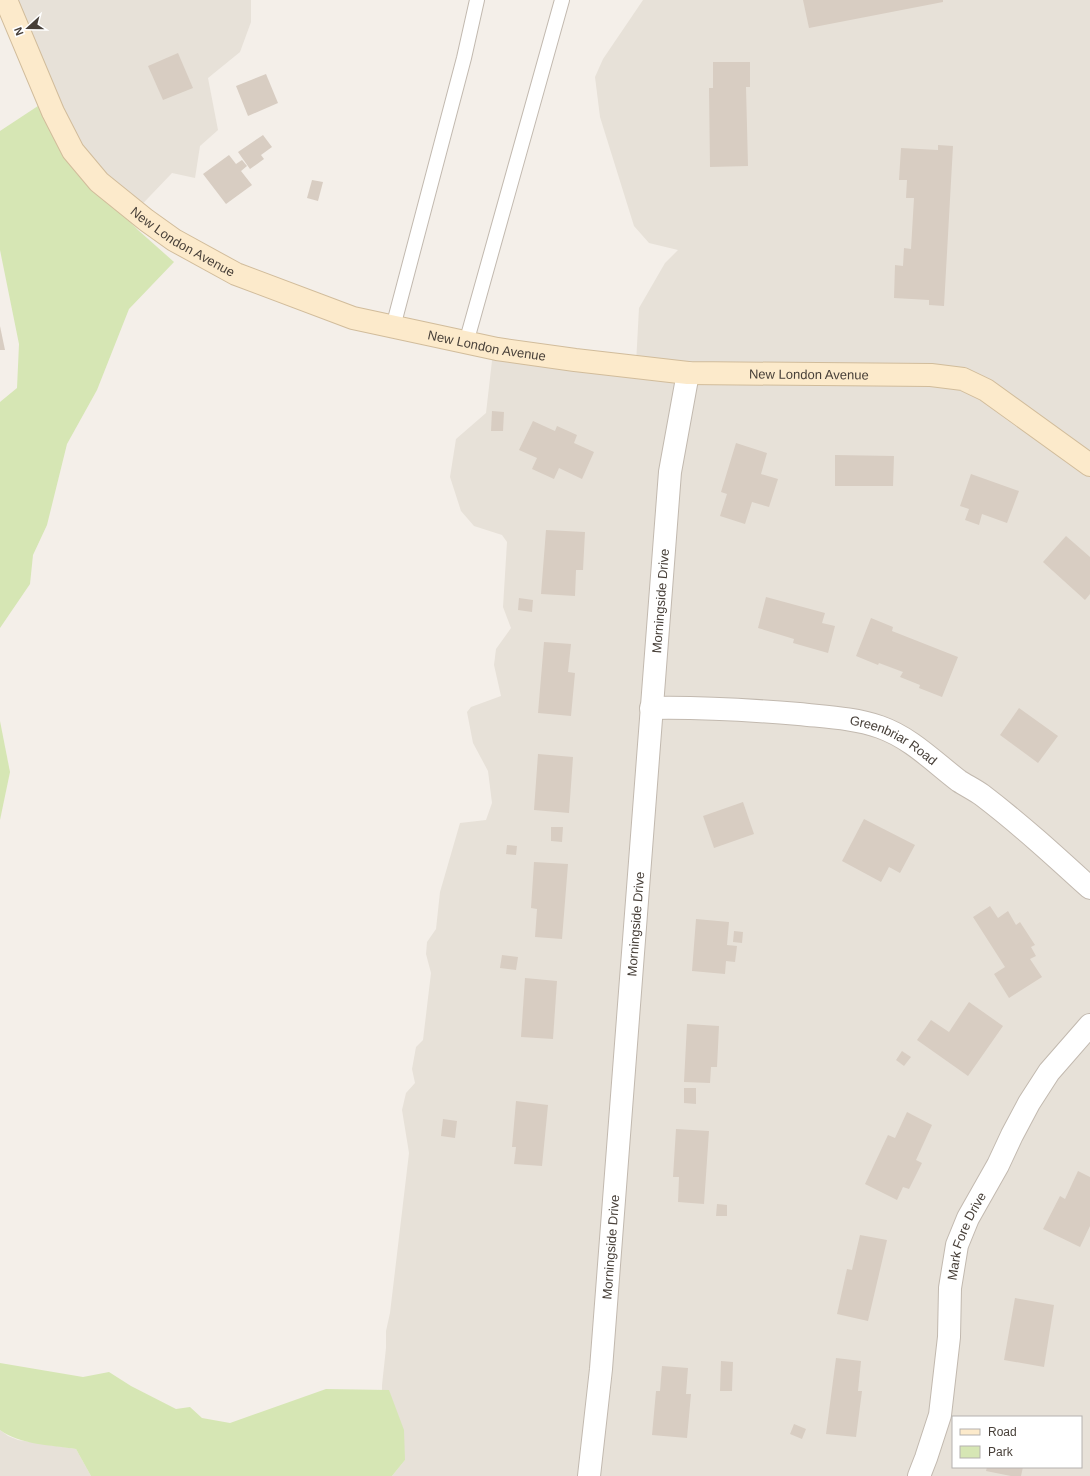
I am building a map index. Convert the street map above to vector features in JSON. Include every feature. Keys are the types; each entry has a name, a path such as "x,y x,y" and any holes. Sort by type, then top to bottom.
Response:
{"main road":[{"name":"New London Avenue","path":"6,0 53,112 73,150 99,182 146,220 174,240 236,274 353,318 393,328 497,349 688,373 931,375 963,379 986,390 1090,465"}],"street":[{"name":"Morningside Drive","path":"589,1476 601,1369 670,472 688,373"},
{"name":"Greenbriar Road","path":"651,708 687,707 774,712 853,720 880,727 909,742 960,781 982,795 1021,826 1090,888"},
{"name":"Mark Fore Drive","path":"918,1476 926,1458 940,1415 949,1337 950,1288 957,1245 968,1218 998,1165 1029,1103 1049,1072 1090,1025"}],"lane":[{"path":"393,328 464,58 477,0"},
{"path":"466,343 562,0"}],"shaded area":[{"path":"4,0 251,0 251,22 240,52 208,78 218,130 200,146 195,178 172,173 128,219 89,175"},
{"path":"643,0 1090,0 1090,1476 392,1476 405,1460 382,1391 386,1331 390,1313 409,1153 402,1110 406,1093 415,1083 412,1069 416,1047 423,1040 431,973 426,954 427,942 436,929 440,892 460,823 486,820 492,803 488,771 473,743 467,712 471,707 501,696 494,665 496,649 511,628 503,607 507,542 502,535 474,526 461,511 450,477 456,439 486,413 493,352 636,364 639,308 665,263 678,250 649,243 634,226 600,117 595,77 603,59"},
{"path":"0,1430 8,1436 18,1440 76,1449 91,1476 0,1476"}],"green space":[{"path":"44,102 117,208 138,230 174,262 129,309 97,390 67,444 47,525 33,555 30,584 0,628 0,402 17,388 19,344 0,250 0,131"},
{"path":"0,721 10,772 0,820"},
{"path":"0,1363 83,1377 109,1372 131,1386 176,1409 190,1407 202,1418 230,1423 326,1389 389,1390 404,1430 405,1460 392,1476 91,1476 76,1449 27,1442 8,1435 0,1430"}],"building":[{"path":"803,0 943,0 943,2 809,28"},
{"path":"178,53 193,88 163,100 148,66"},
{"path":"713,62 750,62 750,87 746,87 748,166 710,167 709,88 713,88"},
{"path":"266,74 278,103 248,116 236,86"},
{"path":"263,135 272,147 261,155 264,159 250,169 238,152"},
{"path":"938,145 953,146 944,306 929,305 929,300 894,298 895,265 903,266 904,248 911,249 914,198 906,198 907,180 899,180 901,148 938,150"},
{"path":"229,155 236,164 242,160 247,166 241,171 252,185 226,204 203,174"},
{"path":"312,180 323,182 318,201 307,198"},
{"path":"0,326 5,350 0,350"},
{"path":"492,411 504,412 503,431 491,431"},
{"path":"533,421 555,431 557,426 577,435 574,443 594,452 582,479 559,468 554,479 532,469 537,458 519,450"},
{"path":"736,443 767,453 761,474 778,479 769,507 752,502 745,524 720,516 727,494 721,492"},
{"path":"835,455 894,456 893,486 835,486"},
{"path":"971,474 1019,491 1007,523 982,514 979,525 965,520 969,509 960,506"},
{"path":"546,530 585,532 583,570 576,570 575,596 541,594"},
{"path":"1066,536 1090,557 1090,594 1085,600 1043,562"},
{"path":"766,597 825,613 822,623 835,626 828,653 793,643 794,639 758,628"},
{"path":"519,598 533,600 532,612 518,610"},
{"path":"871,618 893,627 892,631 958,657 942,697 919,688 920,685 900,677 903,672 879,663 878,665 856,656"},
{"path":"544,642 571,644 568,672 575,673 571,716 538,713"},
{"path":"1019,708 1058,736 1038,763 1000,735"},
{"path":"538,754 573,757 569,813 534,810"},
{"path":"743,802 754,834 714,848 703,816"},
{"path":"864,819 915,845 900,873 889,867 881,882 842,861"},
{"path":"551,827 563,827 562,842 551,841"},
{"path":"507,845 517,846 516,855 506,854"},
{"path":"534,862 568,864 562,939 535,937 537,909 531,908"},
{"path":"990,906 998,918 1008,911 1016,925 1020,922 1035,945 1031,947 1036,956 1030,959 1042,977 1009,998 994,974 1005,967 973,917"},
{"path":"696,919 729,922 727,945 737,946 735,962 726,961 725,974 692,971"},
{"path":"734,931 743,932 742,943 733,942"},
{"path":"502,955 518,957 516,970 500,968"},
{"path":"525,978 557,981 553,1039 521,1037"},
{"path":"969,1002 1003,1026 968,1076 917,1040 931,1020 949,1032"},
{"path":"687,1024 719,1026 717,1067 711,1067 710,1083 684,1082"},
{"path":"902,1051 911,1057 904,1066 896,1060"},
{"path":"684,1088 696,1088 696,1104 684,1103"},
{"path":"516,1101 548,1105 542,1166 514,1164 516,1147 512,1147"},
{"path":"907,1112 932,1125 916,1160 922,1163 909,1189 903,1187 897,1200 865,1184 888,1135 895,1138"},
{"path":"443,1119 457,1121 455,1138 441,1136"},
{"path":"676,1129 709,1131 704,1204 678,1202 679,1177 673,1177"},
{"path":"1078,1171 1090,1177 1090,1226 1080,1247 1043,1229 1060,1196 1065,1199"},
{"path":"717,1204 727,1205 727,1216 716,1216"},
{"path":"860,1235 887,1240 868,1321 837,1314 847,1269 852,1270"},
{"path":"1015,1298 1054,1305 1044,1367 1004,1360"},
{"path":"836,1358 861,1361 858,1391 862,1391 856,1437 826,1434"},
{"path":"721,1361 733,1362 732,1391 720,1391"},
{"path":"662,1366 688,1368 686,1394 691,1394 687,1438 652,1435 656,1391 660,1391"},
{"path":"794,1424 806,1429 802,1439 790,1434"},
{"path":"987,1468 1023,1468 1021,1476 1011,1476 986,1471"}]}
